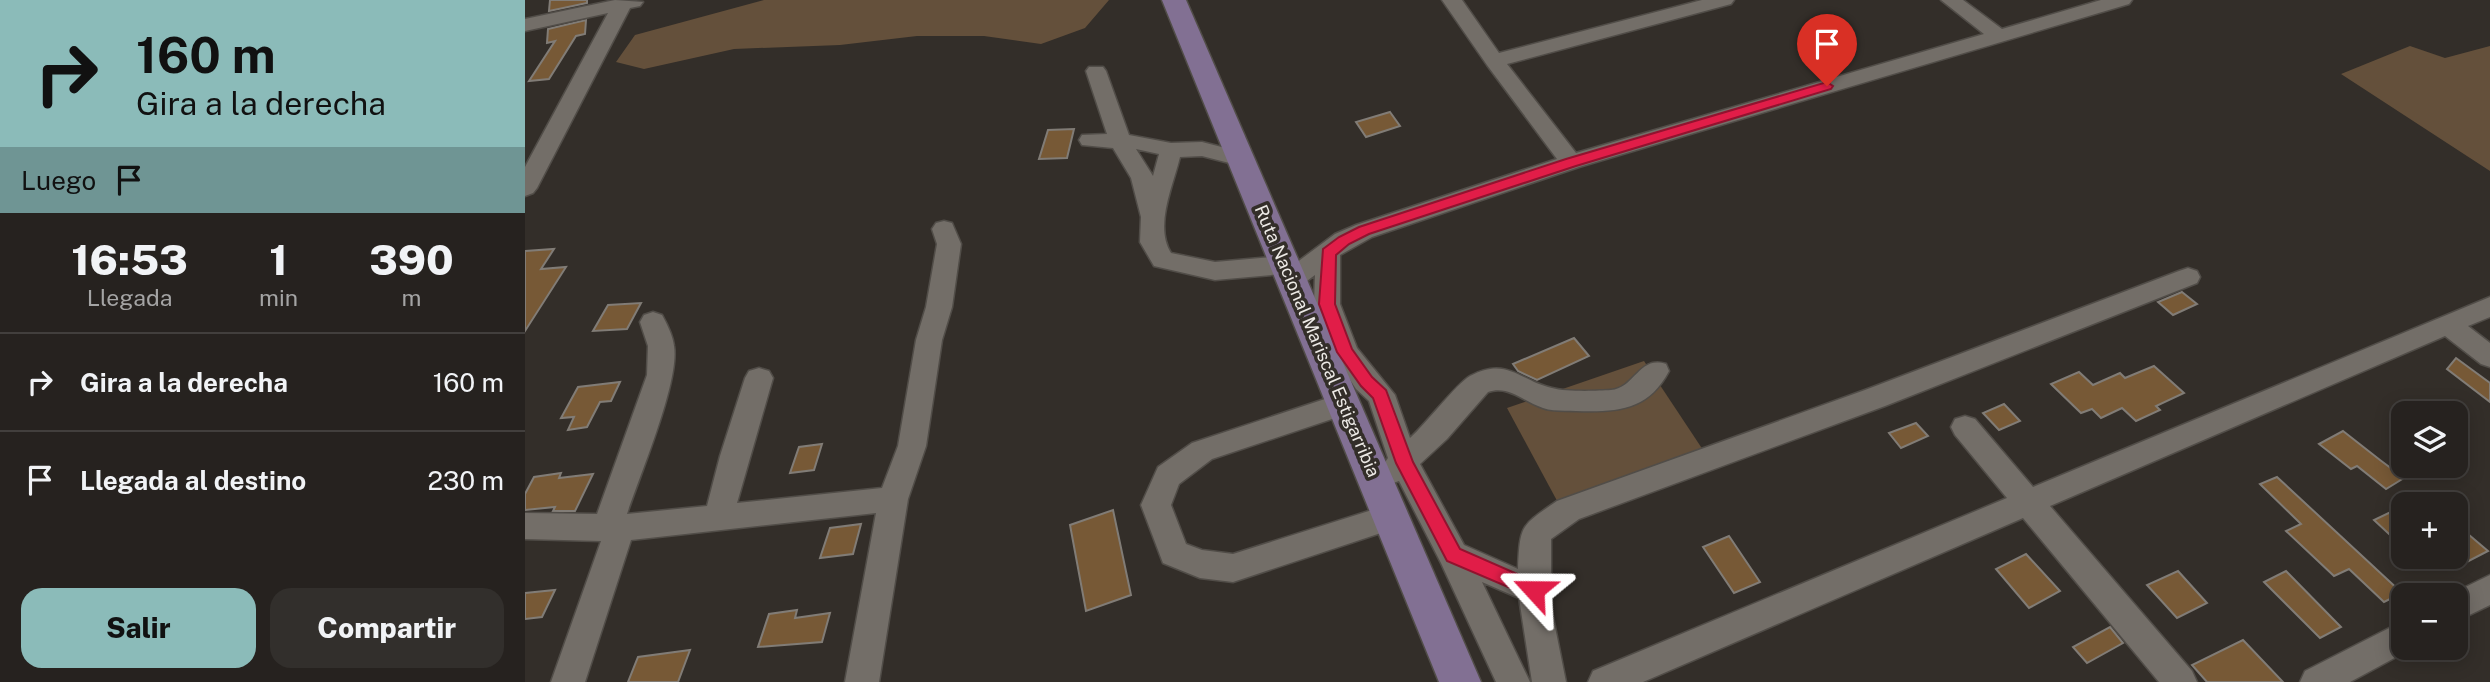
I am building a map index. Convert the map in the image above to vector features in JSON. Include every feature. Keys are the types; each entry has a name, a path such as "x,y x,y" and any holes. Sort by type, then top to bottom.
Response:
{"main road":[{"name":"Ruta Nacional Mariscal Estigarribia","path":"1174,0 1460,682"}],"street":[{"path":"1452,0 1494,61 1571,162"},
{"path":"1494,61 1724,0"},
{"path":"1951,0 1998,35"},
{"path":"1096,71 1120,141 1142,178 1152,221 1153,242 1163,260 1215,271 1288,272 1328,253 1344,240 1364,231 1571,162 2122,0"},
{"path":"525,25 631,2"},
{"path":"525,188 631,2"},
{"path":"1090,140 1120,141 1171,150 1202,149 1241,159"},
{"path":"1152,221 1171,150"},
{"path":"862,682 893,499 912,446 929,340 939,307 949,244 944,229"},
{"path":"1328,253 1327,304 1345,352 1366,382 1381,395 1404,463 1453,555 1513,682"},
{"path":"1549,682 1532,574 1537,532 1568,510 1875,398 2188,277"},
{"path":"1605,682 2490,306"},
{"path":"568,682 660,375 661,345 653,322"},
{"path":"2449,325 2490,357"},
{"path":"1376,482 1404,463 1417,446 1437,430 1478,384 1494,379 1508,379 1548,399 1615,401 1634,394 1656,371"},
{"path":"719,517 734,456 759,378"},
{"path":"1343,404 1202,451 1168,476 1156,505 1174,553 1200,564 1234,568 1391,517"},
{"path":"1965,427 2180,682"},
{"path":"525,526 614,528 893,499"},
{"path":"1453,555 1534,590"},
{"path":"2468,601 2490,589"},
{"path":"2317,682 2391,642"}],"shaded area":[{"path":"764,0 1109,0 1085,28 1041,44 984,36 917,36 840,45 734,49 644,69 616,62 635,35"},
{"path":"2410,46 2445,58 2490,46 2490,171 2341,74"},
{"path":"1644,361 1707,456 1562,510 1507,408"}],"building":[{"path":"550,0 587,0 587,3 549,11"},
{"path":"586,20 585,34 576,36 549,79 529,81 555,41 547,43 548,29"},
{"path":"1390,112 1400,126 1366,137 1356,122"},
{"path":"1074,129 1067,158 1039,159 1048,130"},
{"path":"554,249 541,269 566,267 525,331 525,251"},
{"path":"2182,292 2197,304 2173,315 2158,302"},
{"path":"641,303 627,329 593,331 608,305"},
{"path":"1574,338 1589,356 1537,380 1518,371 1513,364"},
{"path":"2456,358 2490,383 2490,402 2447,369"},
{"path":"2154,366 2184,393 2156,406 2160,410 2136,421 2122,408 2101,418 2092,409 2081,413 2051,384 2079,372 2093,385 2120,373 2125,378"},
{"path":"620,382 611,401 600,402 587,427 568,430 574,417 561,418 578,387"},
{"path":"2004,404 2020,421 1999,430 1983,413"},
{"path":"1916,423 1928,436 1901,448 1889,433"},
{"path":"2343,431 2391,468 2391,478 2404,478 2386,489 2357,466 2351,469 2319,444"},
{"path":"822,444 814,470 790,473 799,447"},
{"path":"561,473 559,478 593,474 575,511 553,511 555,507 525,510 525,494 534,477"},
{"path":"2277,477 2391,583 2391,598 2384,602 2349,569 2334,576 2286,531 2301,524 2260,484"},
{"path":"1113,510 1131,595 1086,611 1070,525"},
{"path":"2391,512 2391,536 2374,520"},
{"path":"861,524 853,554 820,558 830,528"},
{"path":"2468,534 2488,551 2468,561"},
{"path":"1729,536 1760,582 1734,593 1703,547"},
{"path":"2026,554 2060,591 2029,608 1996,569"},
{"path":"2178,571 2207,603 2177,618 2147,585"},
{"path":"2286,571 2341,627 2320,638 2264,582"},
{"path":"555,590 542,617 525,619 525,593"},
{"path":"797,610 795,618 830,613 822,642 758,647 769,614"},
{"path":"2110,627 2123,643 2087,663 2073,647"},
{"path":"2243,640 2283,682 2207,682 2192,665"},
{"path":"690,650 678,682 628,682 638,657"}],"route":[{"path":"1534,590 1453,555 1404,463 1381,395 1366,382 1345,352 1327,304 1328,253 1344,240 1364,231 1571,162 1827,86"}]}
